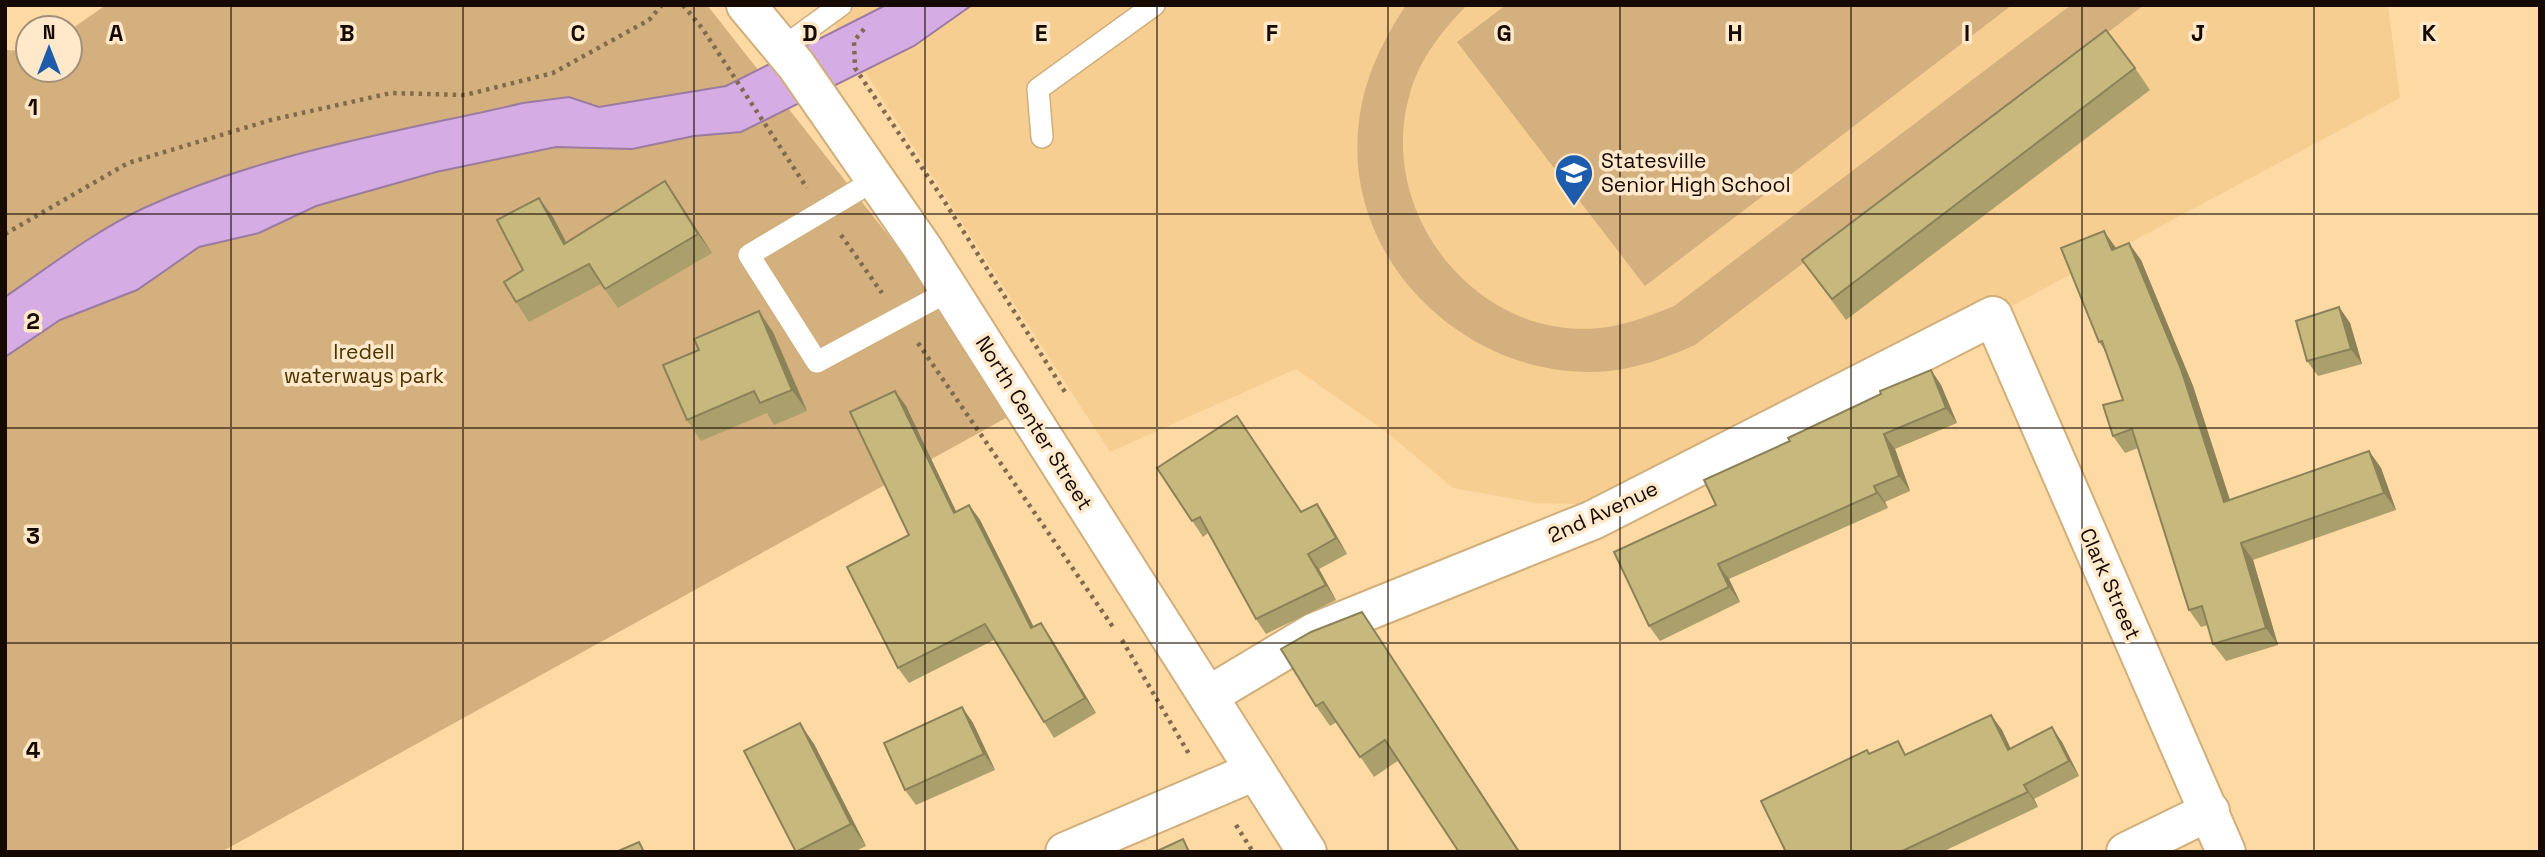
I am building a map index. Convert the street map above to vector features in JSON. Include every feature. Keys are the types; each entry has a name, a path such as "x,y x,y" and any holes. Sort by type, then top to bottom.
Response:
{"street":[{"name":"North Center Street","path":"746,5 782,48 949,290 1307,852"},
{"name":"2nd Avenue","path":"1208,696 1315,632 1593,520 1993,316"},
{"name":"Clark Street","path":"1993,316 2226,852"},
{"path":"1065,852 1255,771"},
{"path":"2126,852 2210,811"}],"lane":[{"path":"782,48 841,5"},
{"path":"1042,137 1038,89 1154,5"},
{"path":"875,180 749,255 817,362 949,290"}],"path":[{"path":"5,234 128,163 258,124 391,93 465,96 553,73 649,20 662,5"},
{"path":"683,5 702,28 824,211 970,415 1111,623 1189,754"},
{"path":"1236,825 1253,852"}],"shaded area":[{"name":"Statesville Senior High School","path":"822,5 2388,5 2400,98 1993,316 1622,505 1537,503 1453,488 1385,431 1296,369 1110,452"},
{"path":"886,5 972,5 914,46 741,132 694,136 632,149 556,147 436,172 316,206 259,233 199,247 137,290 60,320 5,357 5,297 108,227 189,189 283,158 523,103 569,97 599,107 726,86"}],"green space":[{"name":"Iredell waterways park","path":"106,5 707,5 1024,408 221,852 5,852 5,50 14,50 14,84 84,84 84,20"},
{"path":"1406,5 1467,5 1433,46 1414,80 1410,93 1403,139 1408,183 1423,225 1448,262 1480,293 1518,315 1561,327 1608,327 1674,306 2071,5 2144,5 1695,345 1642,365 1609,371 1558,370 1510,357 1465,335 1426,304 1394,266 1371,222 1359,174 1359,122 1365,90 1375,61"},
{"path":"1506,5 2012,5 1645,286 1457,42"}],"building":[{"path":"2106,30 2135,68 1832,299 1802,260"},
{"path":"665,181 698,234 605,289 589,264 516,302 504,282 523,270 497,220 539,198 564,244"},
{"path":"2104,231 2112,250 2129,243 2181,369 2224,502 2369,451 2384,493 2241,543 2266,628 2213,644 2202,606 2189,610 2132,429 2113,436 2103,405 2123,400 2102,341 2099,342 2061,248"},
{"path":"2339,307 2351,349 2307,361 2296,321"},
{"path":"759,311 792,390 760,403 754,391 687,420 663,365 699,350 694,339"},
{"path":"1931,370 1946,408 1884,434 1899,476 1874,486 1877,493 1718,564 1729,587 1649,626 1614,552 1716,505 1704,480 1790,441 1788,438 1881,394 1880,391"},
{"path":"895,391 954,513 969,505 1031,628 1041,623 1085,698 1044,722 985,624 898,668 847,567 909,535 850,412"},
{"path":"1237,416 1301,512 1317,504 1336,538 1308,554 1326,585 1256,619 1200,517 1192,521 1157,468"},
{"path":"1362,612 1519,852 1459,852 1385,740 1360,757 1323,702 1316,706 1281,649 1311,632"},
{"path":"962,707 984,754 905,790 884,743"},
{"path":"1991,715 2008,750 2052,727 2069,761 2024,785 2028,792 1900,852 1786,852 1761,801 1867,750 1869,754 1898,741 1905,755"},
{"path":"800,723 851,824 796,852 744,751"},
{"path":"1183,839 1189,852 1155,852"},
{"path":"639,842 644,852 616,852"}],"place":[{"name":"Statesville Senior High School","path":"1574,207"}]}
